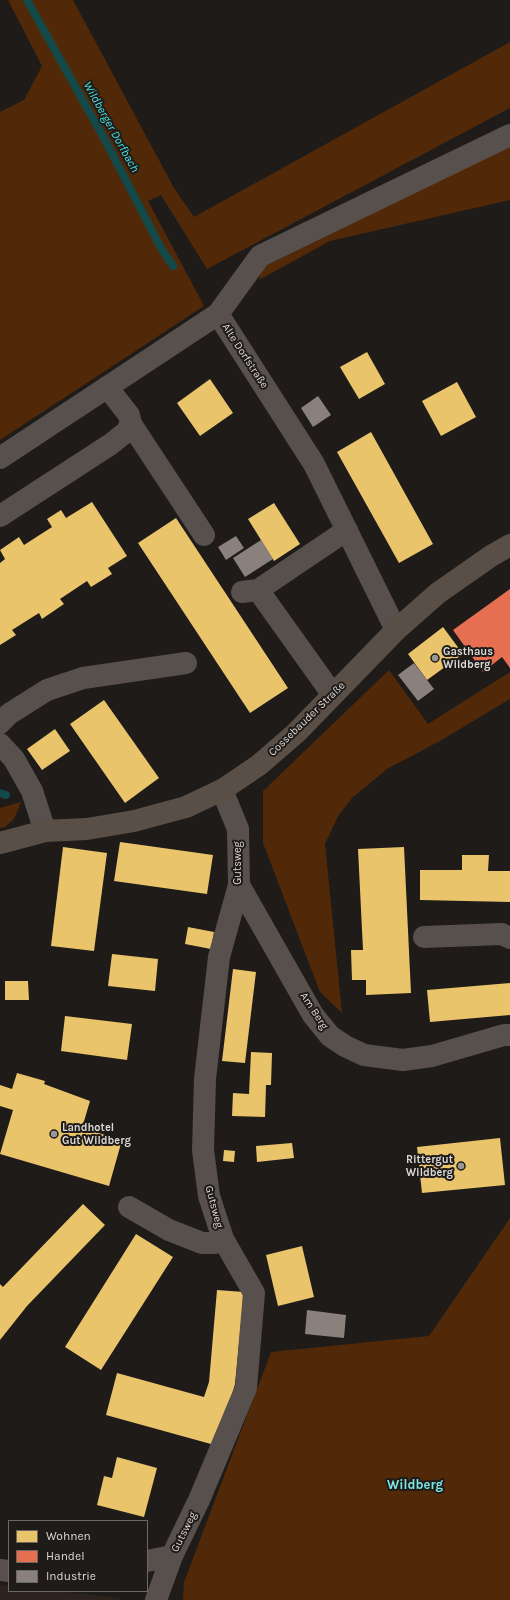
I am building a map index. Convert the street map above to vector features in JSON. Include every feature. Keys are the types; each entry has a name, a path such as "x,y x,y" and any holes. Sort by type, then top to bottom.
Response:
{"main road":[{"name":"Cossebauder Straße","path":"0,843 45,831 86,829 134,821 186,807 222,790 259,765 296,733 396,630 438,593 491,556 510,545"}],"street":[{"path":"218,314 260,256 510,135"},
{"name":"Alte Dorfstraße","path":"0,458 218,314 314,464 396,630"},
{"path":"107,386 129,415 131,424 204,535"},
{"path":"0,516 111,444 126,432 131,424"},
{"path":"333,695 250,591 347,530"},
{"path":"0,722 9,714 47,690 83,678 186,663"},
{"path":"0,744 14,759 32,791 45,831"},
{"name":"Gutsweg","path":"148,1561 172,1556 199,1500 246,1388 254,1293 223,1239 209,1196 203,1150 205,1079 219,957 239,885 238,829 222,790"},
{"name":"Am Berg","path":"239,885 313,1015 330,1036 345,1046 364,1055 403,1060 432,1056 504,1035 510,1035"},
{"path":"424,938 502,934 510,938"},
{"path":"129,1207 169,1230 202,1243 215,1243 223,1239"},
{"path":"156,1600 172,1556"}],"shaded area":[{"path":"8,0 73,0 174,188 194,217 510,42 510,108 207,269 161,195 148,201 204,306 0,440 0,112 24,100 42,66"},
{"path":"510,144 510,200 330,241 259,280 262,267"},
{"path":"389,670 428,724 510,672 510,699 440,741 387,769 352,798 338,816 325,844 342,1013 320,992 263,843 263,791"},
{"path":"21,802 14,819 5,827 0,828 0,808"},
{"path":"510,1218 510,1600 183,1600 184,1582 271,1352 429,1336"},
{"path":"0,1585 8,1586 8,1592 65,1592 120,1598 119,1600 0,1600"}],"building: Wohnen":[{"path":"367,352 385,384 359,399 340,367"},
{"path":"210,379 233,413 200,436 177,403"},
{"path":"457,382 476,417 441,436 422,401"},
{"path":"371,432 433,544 399,563 337,452"},
{"path":"92,502 127,556 108,568 112,574 91,587 87,581 60,599 64,604 42,619 39,613 12,630 16,635 0,645 0,563 5,559 0,550 19,537 24,545 52,527 47,519 61,510 66,518"},
{"path":"274,503 300,544 274,561 248,519"},
{"path":"176,518 288,688 250,713 138,543"},
{"path":"443,627 463,654 427,680 408,654"},
{"path":"104,700 159,778 125,803 70,724"},
{"path":"55,729 70,751 42,770 27,749"},
{"path":"120,842 213,855 207,894 114,881"},
{"path":"63,847 107,853 94,951 51,946"},
{"path":"404,847 411,993 366,995 366,980 352,980 351,950 363,950 358,849"},
{"path":"462,855 489,855 488,871 510,871 510,902 420,900 420,870 462,870"},
{"path":"188,927 214,932 211,949 185,944"},
{"path":"112,954 158,959 155,991 108,986"},
{"path":"233,969 256,972 245,1063 222,1061"},
{"path":"5,981 28,981 29,1000 5,1000"},
{"path":"510,983 510,1015 430,1022 427,990"},
{"path":"65,1016 132,1024 127,1060 61,1051"},
{"path":"251,1052 272,1053 271,1085 266,1085 265,1117 232,1116 233,1093 249,1094"},
{"name":"Landhotel Gut Wildberg","path":"17,1073 45,1081 44,1084 90,1101 82,1128 122,1140 109,1186 0,1154 13,1110 0,1106 0,1085 12,1089"},
{"name":"Rittergut Wildberg","path":"500,1138 505,1185 422,1193 417,1147"},
{"path":"292,1143 294,1158 257,1162 256,1146"},
{"path":"224,1150 235,1151 234,1162 223,1161"},
{"path":"83,1204 105,1225 27,1306 0,1340 0,1284 3,1287"},
{"path":"136,1234 173,1257 101,1370 65,1347"},
{"path":"302,1246 314,1297 278,1306 266,1255"},
{"path":"217,1290 244,1292 235,1384 218,1446 106,1415 117,1373 204,1397 209,1382"},
{"path":"117,1457 157,1468 144,1517 97,1505 104,1476 112,1478"}],"building: Handel":[{"path":"510,589 510,668 502,657 483,672 453,630"}],"building: Industrie":[{"path":"318,396 331,415 313,427 301,408"},
{"path":"236,536 244,548 226,560 218,547"},
{"path":"261,540 273,559 245,577 233,558"},
{"path":"414,663 434,689 418,701 398,675"},
{"path":"307,1310 346,1315 344,1338 305,1334"}],"waterway":[{"name":"Wildberger Dorfbach","path":"27,0 105,140 161,248 173,266"},
{"path":"0,793 6,795"}],"place":[{"name":"Gasthaus Wildberg","path":"435,658"},
{"name":"Landhotel Gut Wildberg","path":"54,1134"},
{"name":"Rittergut Wildberg","path":"461,1166"}],"district":[{"name":"Wildberg","path":"415,1485"}]}
